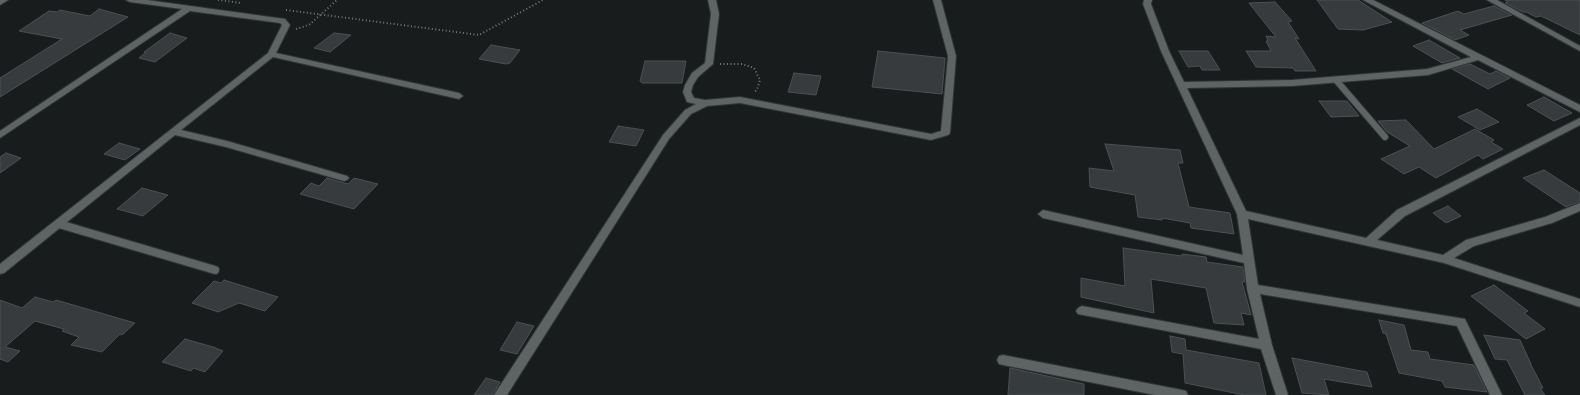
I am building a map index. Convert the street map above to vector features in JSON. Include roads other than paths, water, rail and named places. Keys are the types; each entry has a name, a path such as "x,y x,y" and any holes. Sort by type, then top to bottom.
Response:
{"street":[{"path":"0,3 4,0"},
{"path":"0,270 271,54 286,25 282,22 130,0"},
{"path":"712,0 715,14 709,64 695,75 689,85 687,92 690,100 705,103 740,100 931,137 945,133 952,56 937,0"},
{"path":"1148,0 1147,4 1165,51 1242,214 1253,289 1266,345 1282,395"},
{"path":"1366,0 1580,109"},
{"path":"1491,0 1580,49"},
{"path":"0,135 189,8"},
{"path":"271,54 459,96"},
{"path":"1182,85 1292,83 1428,72 1479,57"},
{"path":"500,395 666,137 688,112 705,103"},
{"path":"1369,241 1401,213 1580,121"},
{"path":"175,132 227,144 344,178"},
{"path":"1444,259 1470,243 1548,220 1580,207"},
{"path":"1043,214 1249,260"},
{"path":"1242,214 1369,241 1444,259 1580,303"},
{"path":"1253,289 1461,322 1496,395"},
{"path":"1082,311 1266,345"},
{"path":"1003,360 1182,395"}],"lane":[{"path":"1336,80 1385,137"},
{"path":"59,224 215,270"}]}
